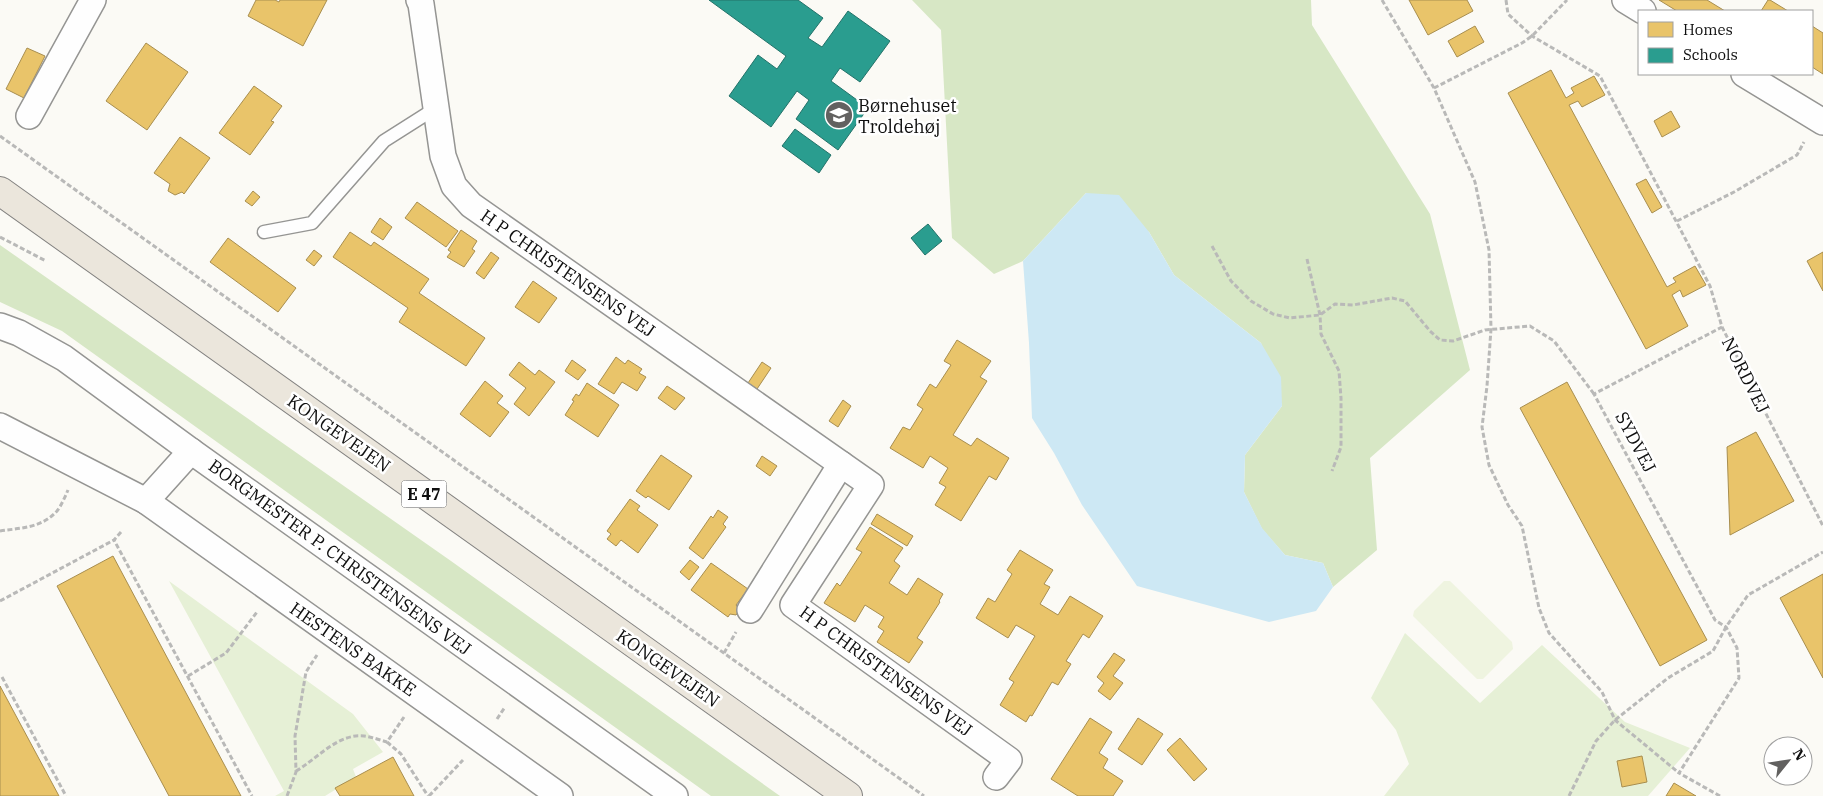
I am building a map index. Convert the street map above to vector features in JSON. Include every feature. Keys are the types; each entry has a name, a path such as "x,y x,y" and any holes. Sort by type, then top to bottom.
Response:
{"main road":[{"name":"KONGEVEJEN","path":"0,191 848,796"}],"street":[{"path":"29,116 93,0"},
{"name":"H P CHRISTENSENS VEJ","path":"419,0 443,156 454,186 471,206 871,484 793,605 1009,760 996,777"},
{"path":"1625,0 1641,10"},
{"path":"1746,75 1820,121"},
{"name":"BORGMESTER P. CHRISTENSENS VEJ","path":"0,326 19,333 64,358 191,451 675,796"},
{"name":"HESTENS BAKKE","path":"0,426 146,501 560,796"},
{"path":"146,501 191,451"},
{"path":"750,610 841,464"}],"lane":[{"path":"264,232 312,223 384,141 436,108"}],"path":[{"path":"1382,0 1434,88 1476,182 1489,250 1491,329 1482,427 1489,466 1508,504 1522,526 1539,608 1549,633 1602,692 1615,720 1679,773 1720,796"},
{"name":"NORDVEJ","path":"1506,0 1508,14 1532,36 1600,76 1710,286 1722,327 1823,526"},
{"path":"1434,88 1522,43 1532,36 1567,0"},
{"path":"1677,221 1734,192 1797,155 1820,121"},
{"path":"0,136 924,796"},
{"path":"1212,246 1231,281 1251,301 1273,314 1290,318 1320,315"},
{"path":"1307,258 1320,315 1321,334 1339,371 1342,398 1342,447 1332,471"},
{"name":"SYDVEJ","path":"1320,315 1335,304 1354,305 1392,298 1405,302 1440,340 1453,341 1491,329 1530,326 1554,341 1594,394 1715,620 1726,627 1737,648 1739,678 1679,773"},
{"path":"1594,394 1722,327"},
{"path":"0,532 23,529 40,523 56,512 81,467"},
{"path":"0,601 114,540 121,532"},
{"path":"114,540 252,796"},
{"path":"1569,796 1596,741 1615,720 1668,678 1713,651 1726,627 1748,595 1823,552"},
{"path":"187,676 226,653 272,591"},
{"path":"287,796 296,772 295,736 306,672 330,633"},
{"path":"2,677 66,796"},
{"path":"387,742 419,696"},
{"path":"296,772 327,748 350,738 363,736 387,742 402,754 428,796"}],"green space":[{"path":"912,0 1311,0 1312,25 1430,214 1470,370 1370,458 1377,550 1333,587 1323,563 1285,555 1262,529 1244,492 1245,455 1282,406 1261,343 1174,275 1149,232 1086,193 1023,261 994,274 952,238 941,30"},
{"path":"0,245 451,561 780,796 711,796 62,331 0,302"},
{"path":"169,581 353,714 383,752 353,769 356,777 325,796 275,796 284,791"},
{"path":"1444,581 1450,581 1512,642 1513,649 1483,679 1477,679 1413,616 1414,611"},
{"path":"1405,633 1480,703 1542,645 1625,722 1690,748 1648,796 1384,796 1409,764 1396,730 1371,698"}],"water":[{"path":"1086,193 1119,195 1149,232 1174,275 1261,343 1281,377 1282,406 1245,455 1244,492 1262,528 1285,555 1323,563 1333,587 1316,611 1269,622 1137,586 1082,505 1054,453 1032,418 1023,261"}],"building: Homes":[{"path":"256,0 275,0 279,2 280,0 327,0 303,46 248,16"},
{"path":"1409,0 1467,0 1473,11 1428,35"},
{"path":"1659,0 1707,0 1723,10 1675,10"},
{"path":"1768,0 1770,0 1786,10 1762,10"},
{"path":"1475,26 1484,42 1457,57 1448,41"},
{"path":"1813,27 1823,33 1823,74 1813,68"},
{"path":"146,43 188,72 147,130 106,101"},
{"path":"27,48 45,56 24,98 6,89"},
{"path":"1551,70 1566,98 1574,93 1571,88 1594,76 1605,95 1582,107 1578,101 1569,105 1667,287 1676,282 1673,278 1695,266 1706,285 1683,297 1680,290 1672,295 1688,326 1646,349 1508,93"},
{"path":"254,86 282,106 271,121 274,122 250,155 219,133"},
{"path":"1671,111 1680,127 1662,137 1654,121"},
{"path":"180,137 210,158 184,194 182,192 175,195 168,191 170,184 154,173"},
{"path":"1646,179 1662,207 1652,213 1636,184"},
{"path":"253,191 260,197 252,206 245,201"},
{"path":"417,202 458,231 446,247 405,218"},
{"path":"380,218 392,227 383,240 371,232"},
{"path":"461,230 477,241 472,249 475,251 464,267 447,257 451,252 448,250"},
{"path":"350,232 371,246 374,242 429,279 419,293 485,338 466,366 399,322 408,308 333,257"},
{"path":"228,238 296,288 278,312 210,262"},
{"path":"314,250 322,256 314,266 306,260"},
{"path":"491,252 499,258 484,279 476,273"},
{"path":"1823,252 1823,291 1807,261"},
{"path":"533,281 557,298 539,323 515,307"},
{"path":"957,340 991,361 980,377 987,381 953,435 971,446 977,438 1009,458 996,480 989,476 961,521 935,505 946,487 939,483 948,468 930,456 923,468 890,448 903,427 910,430 923,409 917,405 930,384 936,388 951,365 944,361"},
{"path":"616,357 625,364 628,360 642,369 639,373 646,377 637,391 622,382 614,394 598,384"},
{"path":"572,360 586,370 578,380 565,371"},
{"path":"519,362 535,375 539,370 555,382 529,416 514,404 526,388 509,375"},
{"path":"762,362 771,368 757,389 748,383"},
{"path":"485,381 503,396 497,403 509,412 490,437 460,414"},
{"path":"1567,382 1707,640 1660,666 1520,408"},
{"path":"587,383 619,405 598,437 565,415 576,394 579,396"},
{"path":"667,386 685,398 675,410 658,398"},
{"path":"843,400 851,406 838,427 829,421"},
{"path":"1756,432 1794,501 1730,535 1727,447"},
{"path":"661,455 692,476 669,510 648,496 646,498 636,491"},
{"path":"762,456 777,466 770,476 756,466"},
{"path":"630,499 640,506 637,510 658,525 638,553 621,540 616,546 607,539 611,534 607,531"},
{"path":"718,510 728,517 723,524 726,527 703,559 689,548 711,516 713,518"},
{"path":"877,514 913,536 907,546 871,524"},
{"path":"870,527 903,548 894,561 900,566 889,583 907,595 918,578 943,594 917,638 923,642 909,663 877,642 884,631 878,627 884,617 865,605 855,622 824,603 837,583 840,586 862,552 856,549"},
{"path":"1020,550 1053,570 1044,584 1050,587 1040,604 1058,615 1070,596 1103,616 1089,638 1083,634 1066,661 1071,664 1058,685 1052,682 1032,716 1030,715 1026,722 1000,705 1014,682 1009,679 1035,636 1016,625 1008,638 976,618 988,598 995,602 1012,574 1007,570"},
{"path":"113,556 241,796 169,796 57,586"},
{"path":"690,560 699,567 689,580 680,572"},
{"path":"711,563 748,589 736,605 740,610 736,615 730,614 728,617 691,590"},
{"path":"1823,574 1823,678 1780,598"},
{"path":"1114,653 1125,660 1113,676 1123,683 1110,700 1098,691 1104,683 1097,677"},
{"path":"0,686 59,796 0,796"},
{"path":"1090,718 1112,732 1099,753 1108,759 1103,768 1123,781 1113,796 1078,796 1051,779"},
{"path":"1138,718 1163,734 1142,765 1118,749"},
{"path":"1180,738 1207,769 1194,781 1167,750"},
{"path":"1642,756 1647,782 1622,787 1617,761"},
{"path":"393,757 414,796 340,796 335,788"},
{"path":"1674,783 1696,796 1666,796"}],"building: Schools":[{"path":"709,0 798,0 823,18 808,38 822,47 848,11 890,41 860,82 840,68 831,81 868,108 838,150 796,119 809,100 797,91 771,127 729,96 758,55 777,69 786,56"},
{"path":"795,129 831,155 819,173 782,146"},
{"path":"928,224 942,241 925,255 911,238"}],"place":[{"name":"Børnehuset Troldehøj","path":"839,115"}]}
